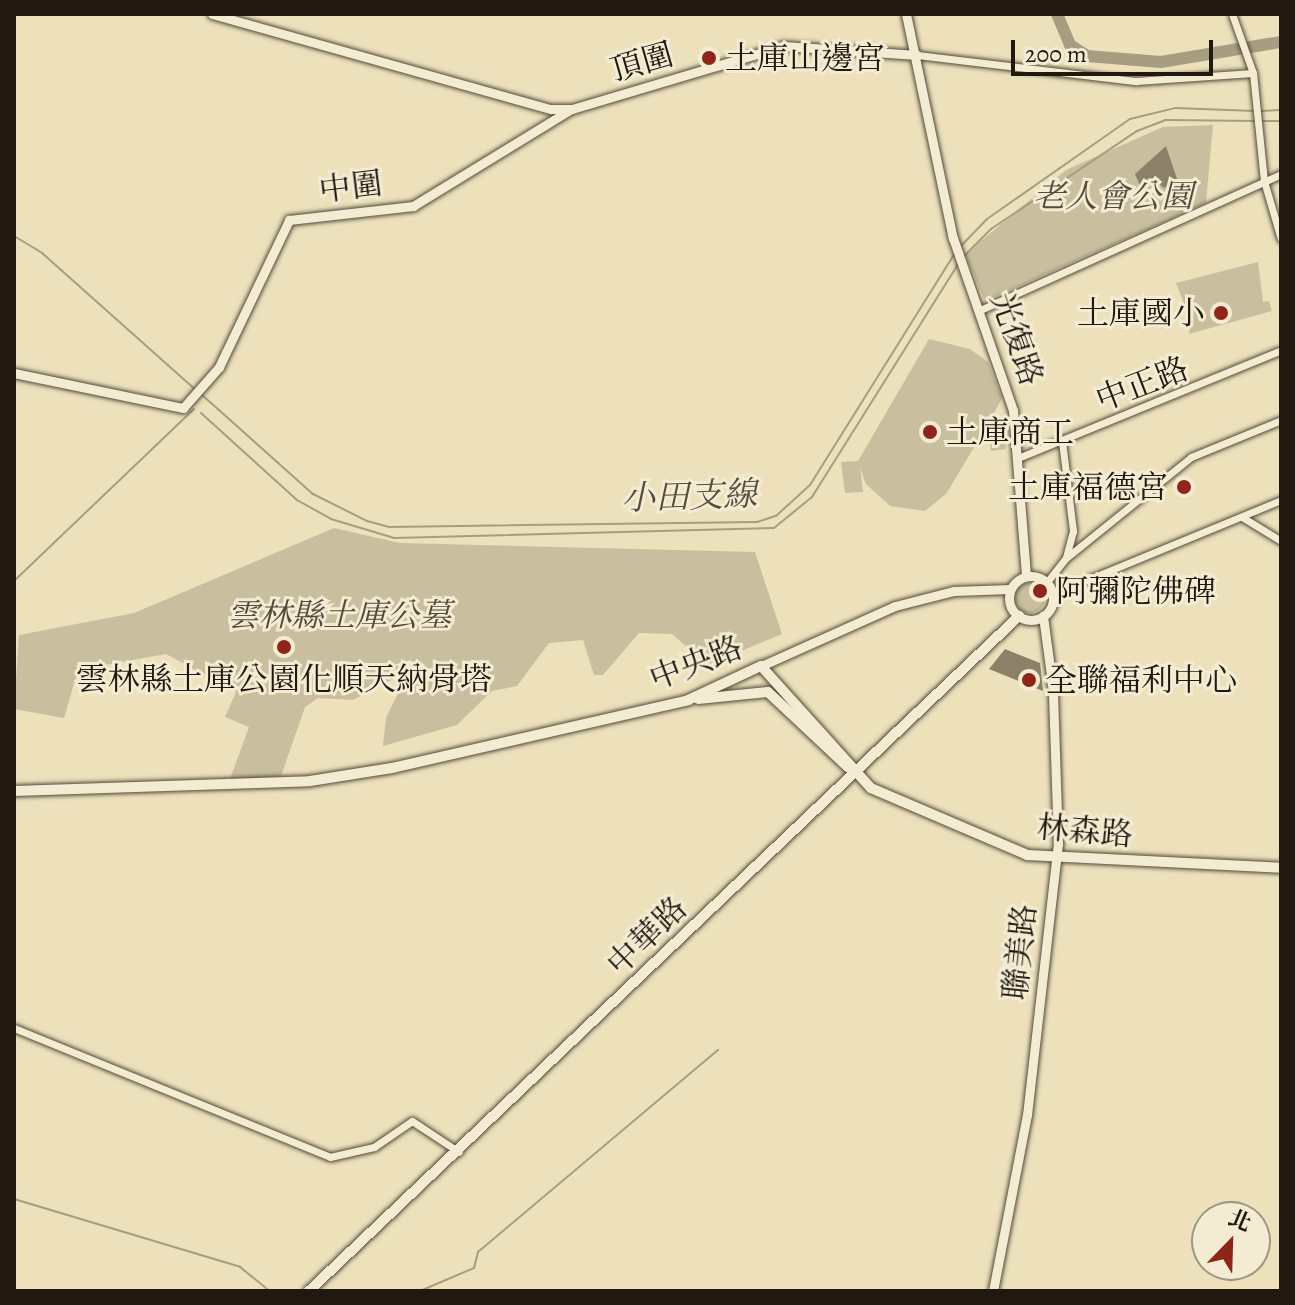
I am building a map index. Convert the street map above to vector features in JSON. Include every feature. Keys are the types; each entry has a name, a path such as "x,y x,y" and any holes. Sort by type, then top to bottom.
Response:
{"main road":[{"name":"中華路","path":"309,1291 459,1152 1019,616"},
{"name":"中央路","path":"14,791 310,781 392,768 688,700 761,666"},
{"name":"林森路","path":"761,666 857,771"},
{"name":"林森路","path":"688,700 768,692 885,795 1027,855 1056,859 1281,868"}],"street":[{"path":"212,14 385,64 572,109"},
{"path":"906,14 917,55 1136,81 1253,73"},
{"path":"1232,14 1246,44 1253,73 1260,107 1264,181 1281,239"},
{"name":"頂圍","path":"572,109 784,46 917,55"},
{"name":"光復路","path":"917,55 953,238 1004,373 1018,458 1026,576"},
{"name":"中圍","path":"14,373 183,408 209,380 289,220 413,206 572,109"},
{"path":"980,310 1281,174"},
{"name":"中正路","path":"1018,458 1281,350"},
{"path":"1047,582 1066,558 1191,457 1281,420"},
{"path":"1062,441 1073,531 1066,558"},
{"path":"1053,594 1047,582 1026,576 1010,589 1009,604 1019,616 1043,616 1053,594 1281,500"},
{"path":"1242,517 1281,541"},
{"name":"中央路","path":"761,666 895,606 954,591 1010,589"},
{"name":"聯美路","path":"993,1291 1027,1115 1056,859 1053,690 1043,616"},
{"path":"14,1028 330,1157 374,1147 412,1121 459,1152"}],"green space":[{"name":"老人會公園","path":"1213,125 1206,203 985,301 965,254 1066,170 1163,127"},
{"path":"1258,262 1263,302 1269,301 1272,311 1189,334 1191,322 1176,283"},
{"path":"929,339 970,349 988,362 1002,398 988,424 1004,423 1006,449 991,451 987,426 946,494 925,511 890,506 866,484 860,468 863,492 845,493 841,462 858,461"},
{"name":"雲林縣土庫公墓","path":"334,528 400,543 755,552 782,634 707,665 672,634 639,633 603,675 594,675 583,640 549,643 517,686 492,691 457,725 383,746 386,718 409,671 353,700 318,698 305,707 280,779 229,782 249,727 225,717 236,692 166,654 78,670 64,718 14,709 19,635 134,613"},
{"path":"1030,583 1040,588 1045,598 1040,608 1030,613 1020,608 1015,598 1020,588"}],"building":[{"path":"1166,146 1178,182 1164,188 1155,181 1141,188 1135,174"},
{"name":"全聯福利中心","path":"1005,649 1040,663 1043,691 989,669"}],"waterway":[{"path":"1057,14 1070,45 1087,56 1161,62 1281,42"},
{"name":"小田支線","path":"959,248 987,219 1130,119 1175,108 1255,111"},
{"name":"小田支線","path":"1261,111 1281,110"},
{"path":"962,258 991,229 1137,131 1165,120 1256,121"},
{"path":"1262,121 1281,121"},
{"name":"小田支線","path":"14,236 42,253 196,390"},
{"name":"小田支線","path":"201,394 313,494 367,521 390,527 757,522 776,516 810,485 955,253"},
{"path":"201,413 297,500 331,519 394,538 774,528 812,497 959,263"},
{"path":"14,581 194,409"},
{"path":"420,1291 474,1268 478,1252 718,1050"},
{"path":"14,1199 240,1267 270,1291"}],"place":[{"name":"土庫山邊宮","path":"709,58"},
{"name":"土庫國小","path":"1221,313"},
{"name":"土庫商工","path":"930,432"},
{"name":"土庫福德宮","path":"1184,487"},
{"name":"阿彌陀佛碑","path":"1040,591"},
{"name":"雲林縣土庫公園化順天納骨塔","path":"284,647"},
{"name":"全聯福利中心","path":"1029,680"}]}
